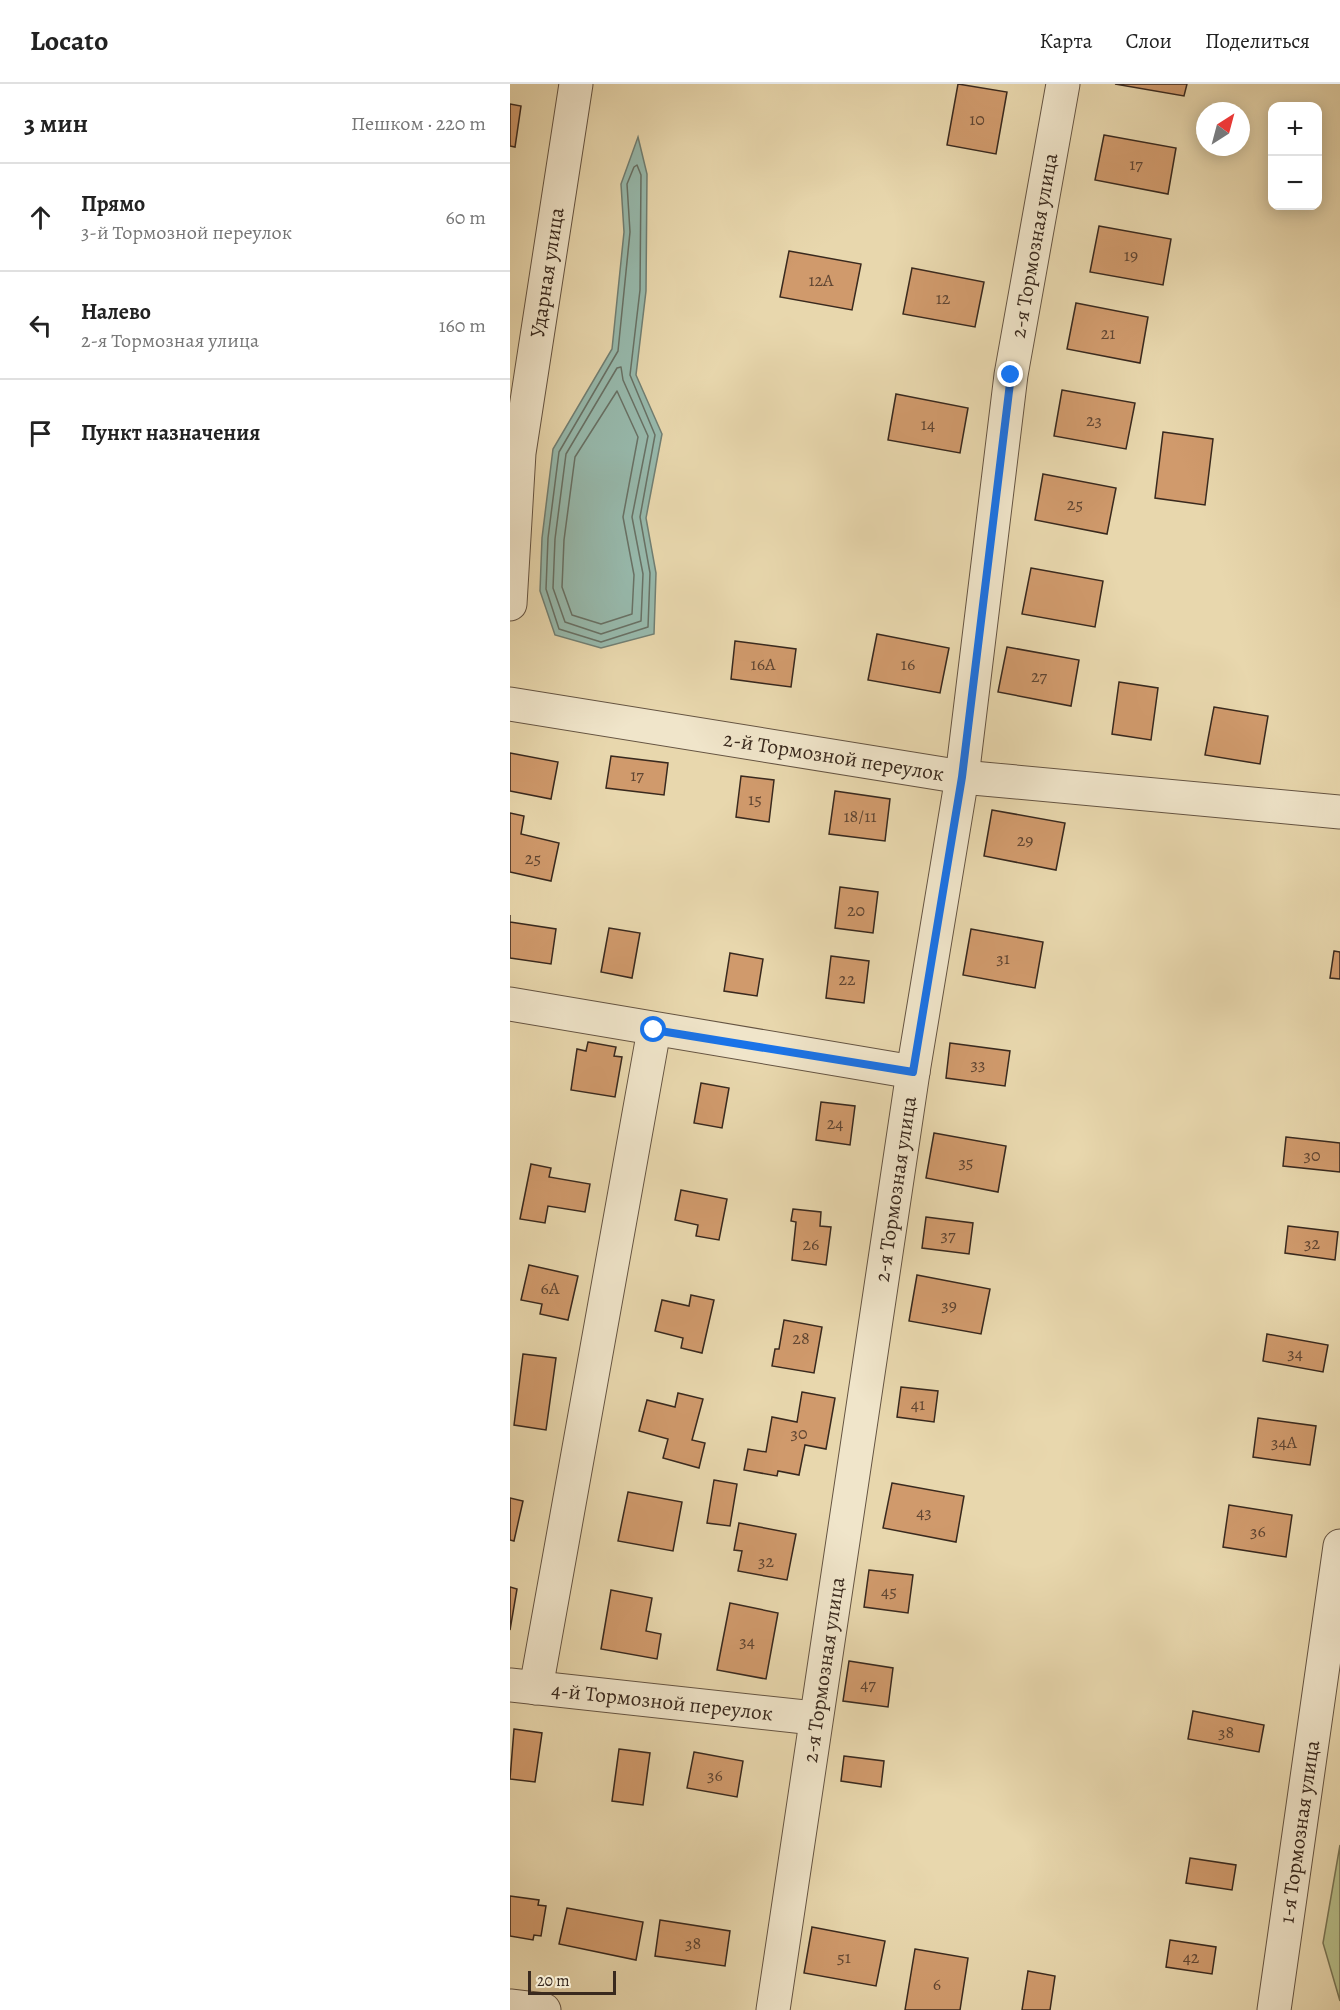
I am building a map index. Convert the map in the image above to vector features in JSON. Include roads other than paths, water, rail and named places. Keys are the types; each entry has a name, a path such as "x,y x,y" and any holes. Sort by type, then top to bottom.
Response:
{"street":[{"name":"Ударная улица","path":"510,604 519,453 576,84"},
{"name":"2-я Тормозная улица","path":"773,2010 814,1718 913,1072 962,777 1011,375 1063,84"},
{"name":"2-й Тормозной переулок","path":"510,704 962,777 1340,812"},
{"path":"510,1004 913,1072"},
{"path":"523,1687 654,1030"},
{"name":"1-я Тормозная улица","path":"1274,2010 1340,1546"},
{"name":"4-й Тормозной переулок","path":"523,1687 814,1718"},
{"path":"510,2006 544,2010"}],"water":[{"path":"638,137 647,174 646,291 636,375 662,434 646,518 656,573 654,634 601,648 555,635 540,591 542,538 553,449 612,349 624,232 621,184"}]}
